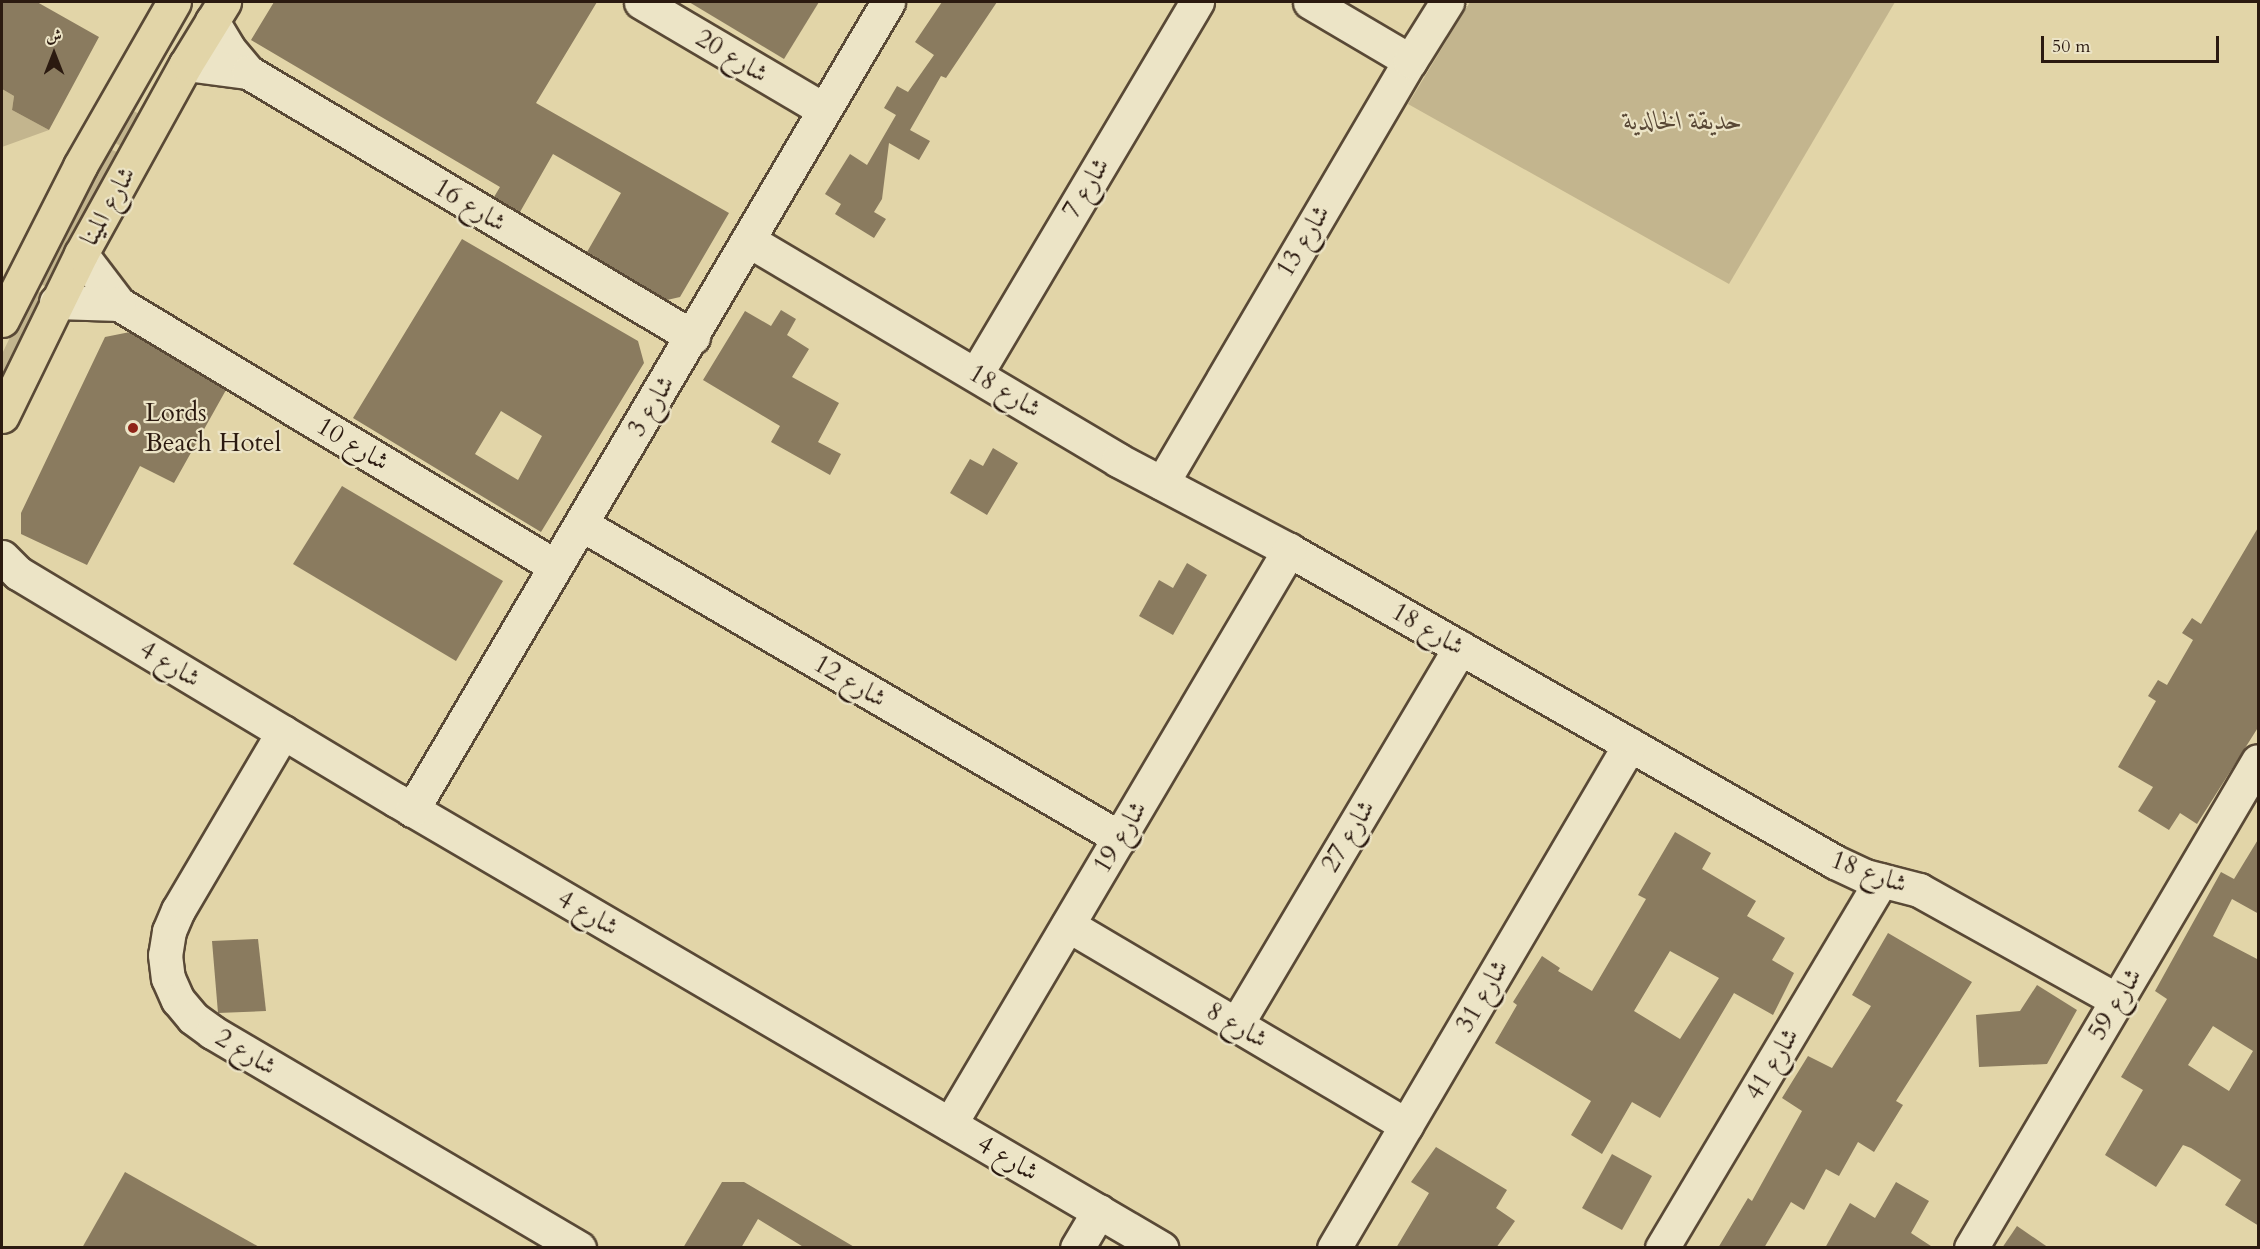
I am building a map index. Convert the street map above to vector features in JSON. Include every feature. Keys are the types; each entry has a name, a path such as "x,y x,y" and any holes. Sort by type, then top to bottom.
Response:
{"main road":[{"name":"شارع المينا","path":"2,320 80,166 174,2"},
{"path":"163,106 152,100 148,88 179,29 182,15 181,2"},
{"name":"شارع المينا","path":"2,416 81,254 186,64 218,11"}],"street":[{"name":"شارع 20","path":"641,2 824,110"},
{"name":"شارع 3","path":"412,810 693,337 888,2"},
{"name":"شارع 7","path":"976,374 1197,2"},
{"path":"1310,2 1410,61"},
{"name":"شارع 13","path":"1162,483 1447,2"},
{"name":"شارع 16","path":"218,11 228,48 248,72 693,337"},
{"name":"شارع 16","path":"186,64 248,72"},
{"name":"شارع 18","path":"748,240 1162,483 1289,550 1835,862 1881,880 1919,890 2117,1000"},
{"name":"شارع 10","path":"81,254 119,304 555,566"},
{"name":"شارع 10","path":"56,302 119,304"},
{"name":"شارع 12","path":"580,524 1120,838"},
{"name":"شارع 19","path":"950,1124 1289,550"},
{"name":"شارع 4","path":"7,567 412,810 1161,1248"},
{"name":"شارع 27","path":"1236,1024 1460,648"},
{"name":"شارع 2","path":"283,732 178,910 169,931 165,955 168,978 178,1000 193,1018 212,1032 579,1248"},
{"name":"شارع 31","path":"1334,1248 1630,744"},
{"name":"شارع 59","path":"1971,1248 2259,761"},
{"name":"شارع 41","path":"1662,1248 1881,880"},
{"name":"شارع 8","path":"1068,925 1406,1125"},
{"path":"1077,1248 1099,1211"}],"green space":[{"name":"حديقة الخالدية","path":"1470,2 1895,2 1729,284 1408,104"},
{"path":"2,89 14,96 12,110 49,130 2,147"},
{"path":"130,109 141,115 122,147 112,141"},
{"path":"108,148 119,153 47,287 36,282"},
{"path":"33,289 44,294 2,385 2,354"}],"building":[{"path":"2,2 37,2 99,37 49,130 12,110 14,96 2,89"},
{"path":"274,2 597,2 536,103 729,213 680,297 667,300 587,252 621,193 553,154 520,212 494,197 500,187 251,40"},
{"path":"689,2 819,2 784,59"},
{"path":"942,2 997,2 946,78 941,76 910,130 930,141 919,160 889,143 882,199 874,212 886,219 874,238 835,214 841,204 825,194 850,154 867,165 896,115 884,108 897,86 908,92 934,55 915,42"},
{"path":"462,239 638,341 644,363 541,532 353,418","holes":["501,411 542,436 518,480 475,454"]},
{"path":"781,310 796,319 787,335 809,349 792,377 839,403 818,442 841,454 830,475 771,442 780,426 703,380 745,311 771,326"},
{"name":"Lords Beach Hotel","path":"130,332 226,390 174,483 140,466 87,565 21,534 21,513 105,337"},
{"path":"993,448 1018,463 987,515 950,493 970,459 983,466"},
{"path":"342,486 503,581 456,661 293,564"},
{"path":"2259,526 2259,726 2197,824 2180,813 2169,830 2138,811 2153,787 2118,767 2156,701 2148,696 2158,680 2167,685 2193,640 2182,633 2192,618 2201,624"},
{"path":"1187,563 1207,575 1173,635 1139,616 1159,580 1173,588"},
{"path":"1675,832 1711,853 1702,869 1756,901 1747,916 1785,938 1772,960 1794,973 1773,1015 1734,993 1660,1118 1632,1102 1602,1154 1571,1135 1591,1101 1495,1043 1517,1005 1513,1002 1542,956 1560,968 1558,971 1592,991 1646,899 1638,895","holes":["1670,951 1719,978 1680,1039 1634,1011"]},
{"path":"2259,838 2259,914 2232,899 2213,936 2259,960 2259,1226 2225,1205 2241,1180 2191,1148 2183,1145 2156,1187 2105,1155 2143,1090 2121,1077 2167,999 2155,991 2221,872 2234,879","holes":["2213,1026 2253,1051 2229,1091 2188,1065"]},
{"path":"1888,933 1972,982 1896,1101 1903,1105 1874,1152 1858,1142 1839,1176 1826,1169 1804,1210 1791,1202 1764,1248 1718,1248 1748,1198 1752,1201 1802,1111 1782,1098 1808,1056 1832,1068 1871,1006 1852,995"},
{"path":"258,939 266,1011 218,1013 212,941"},
{"path":"2037,985 2077,1010 2047,1064 1979,1067 1976,1015 2020,1011"},
{"path":"1436,1147 1507,1190 1496,1208 1515,1221 1496,1248 1396,1248 1429,1193 1411,1182"},
{"path":"1612,1154 1652,1176 1622,1230 1582,1208"},
{"path":"125,1172 261,1248 82,1248"},
{"path":"722,1182 744,1182 856,1248 805,1248 758,1219 741,1248 683,1248"},
{"path":"1896,1182 1929,1201 1911,1233 1934,1248 1825,1248 1850,1203 1875,1218"},
{"path":"2017,1226 2049,1248 2002,1248"}],"place":[{"name":"Lords Beach Hotel","path":"133,428"}]}
